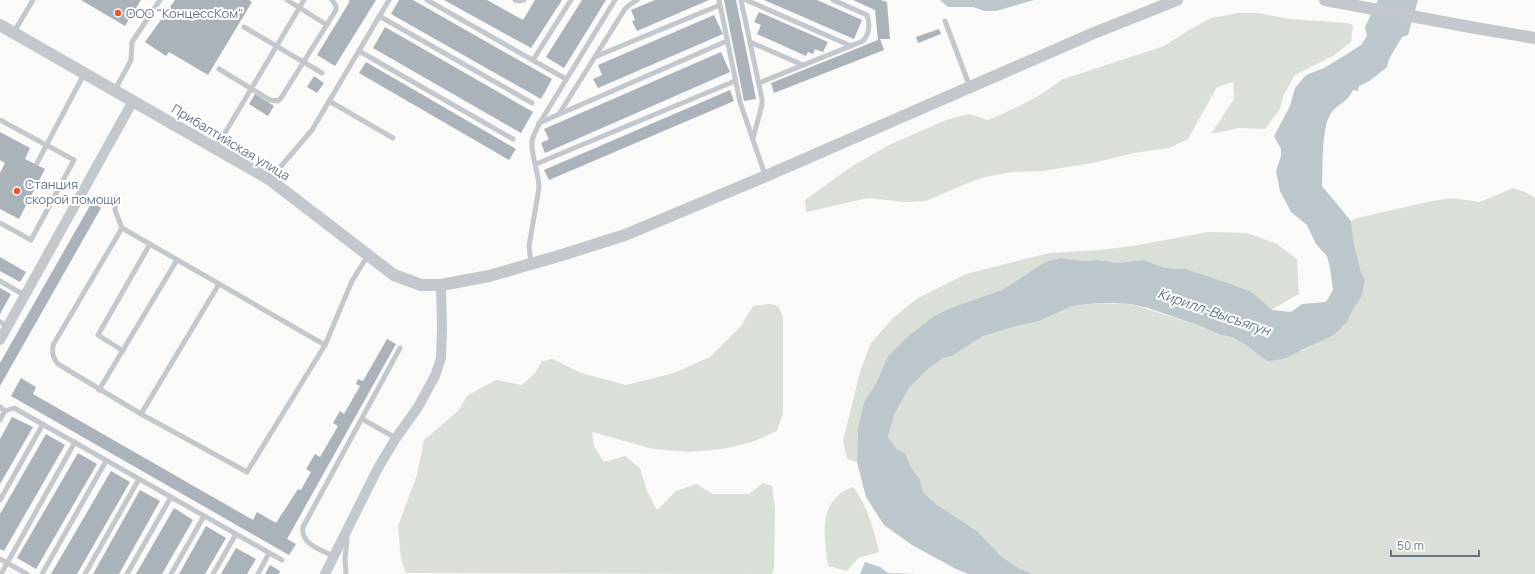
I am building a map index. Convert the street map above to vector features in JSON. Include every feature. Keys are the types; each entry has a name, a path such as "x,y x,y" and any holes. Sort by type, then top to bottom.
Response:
{"street":[{"name":"Прибалтийская улица","path":"0,25 270,179 394,275 421,285 442,285 489,276 625,235 766,176 1094,32 1177,0"},
{"path":"1325,0 1535,38"},
{"path":"0,340 4,324 26,296 133,101"},
{"path":"325,574 378,468 396,438 418,407 435,376 441,358 442,285"}],"lane":[{"path":"14,32 33,0"},
{"path":"115,90 131,60 132,42 160,0"},
{"path":"287,0 327,25"},
{"path":"216,148 304,0"},
{"path":"219,69 270,100 278,100 281,98 336,10 336,6 332,0"},
{"path":"270,179 304,140 329,102 389,0"},
{"path":"427,0 566,79"},
{"path":"515,0 524,0"},
{"path":"533,60 571,0"},
{"path":"532,264 529,246 539,188 536,164 532,150 532,140 539,124 615,0"},
{"path":"560,114 625,9 637,0"},
{"path":"741,0 759,83 762,105 752,139"},
{"path":"746,0 851,46"},
{"path":"759,83 864,41 869,34 867,15 833,0"},
{"path":"596,56 719,2 735,81 752,139 766,176"},
{"path":"380,16 532,103"},
{"path":"945,21 970,87"},
{"path":"244,27 322,73"},
{"path":"539,124 727,41"},
{"path":"750,42 803,65"},
{"path":"359,51 513,139"},
{"path":"37,163 85,73"},
{"path":"536,164 735,81"},
{"path":"329,102 393,138"},
{"path":"0,120 74,160 31,240 0,223"},
{"path":"116,197 115,210 122,228 326,345"},
{"path":"122,228 53,346 52,352 54,359 58,364 99,390 247,472 326,345 352,282 368,255"},
{"path":"123,351 98,335 150,244"},
{"path":"99,390 177,260"},
{"path":"0,281 26,296"},
{"path":"140,414 219,284"},
{"path":"333,556 307,542 302,533 303,527 400,348"},
{"path":"0,407 5,411"},
{"path":"0,420 5,411 14,408 282,560"},
{"path":"362,419 396,438"},
{"path":"0,500 43,424"},
{"path":"1,574 75,442"},
{"path":"42,574 106,461"},
{"path":"85,574 139,479"},
{"path":"127,574 171,497"},
{"path":"171,574 204,516"},
{"path":"346,574 346,544 350,524"},
{"path":"213,574 236,534"},
{"path":"258,574 270,553"},
{"path":"0,559 27,574"}],"shaded area":[{"path":"1238,13 1258,13 1290,19 1348,23 1353,25 1351,42 1333,56 1295,75 1284,94 1280,109 1265,129 1239,128 1211,134 1234,99 1233,82 1217,87 1188,139 1169,148 1134,153 1093,163 1042,171 1013,172 985,177 926,201 905,202 868,198 806,212 805,200 854,165 889,145 946,120 969,114 988,120 1035,98 1061,80 1164,46 1211,18"},
{"path":"1513,188 1525,192 1535,198 1535,574 1032,574 1018,568 1000,555 977,531 936,504 923,492 920,480 911,467 905,453 897,451 888,437 895,413 909,388 927,370 943,358 952,356 983,336 1039,321 1072,306 1096,303 1131,304 1198,325 1221,335 1232,337 1246,345 1302,351 1334,335 1347,322 1362,296 1365,280 1361,272 1354,244 1351,221 1357,218 1452,198 1480,202"},
{"path":"1208,232 1247,233 1277,244 1297,259 1299,294 1271,310 1252,292 1186,269 1165,268 1143,260 1117,263 1099,260 1085,261 1060,258 1045,262 1002,290 953,307 934,316 907,337 888,356 876,383 864,402 858,429 857,462 847,459 843,441 860,372 871,343 894,317 918,298 966,274 1049,253 1100,250 1139,245"},
{"path":"770,304 778,306 783,317 783,413 777,431 752,442 723,449 690,452 653,449 592,432 594,446 604,462 625,456 640,468 647,491 657,510 676,491 697,484 713,494 749,494 763,483 772,486 775,510 774,568 772,574 406,573 401,559 398,526 417,475 424,440 458,411 468,395 496,380 522,385 535,373 542,361 553,359 581,373 626,385 674,373 710,357 741,326 753,306"},
{"path":"853,487 866,510 879,552 858,558 847,571 828,566 825,531 828,510 833,501 841,493"}],"water":[{"path":"940,0 1034,0 996,11 985,11 973,7 948,7"},
{"name":"Кирилл-Высъягун","path":"1378,0 1418,0 1408,35 1402,37 1389,59 1387,67 1371,80 1359,86 1358,91 1353,90 1348,98 1332,112 1328,118 1324,136 1322,186 1351,221 1354,244 1361,272 1365,280 1362,296 1347,322 1334,335 1283,359 1267,361 1246,345 1232,337 1221,335 1198,325 1148,308 1131,304 1096,303 1072,306 1039,321 983,336 952,356 943,358 927,370 909,388 895,413 888,437 897,450 905,453 911,467 920,480 923,492 936,504 977,531 1000,555 1018,568 1032,574 968,574 912,545 884,525 866,497 857,462 858,429 864,402 876,383 888,356 907,337 934,316 953,307 1002,290 1045,262 1060,258 1085,261 1099,260 1117,263 1143,260 1165,268 1186,269 1252,292 1272,310 1291,312 1302,304 1326,302 1333,290 1327,256 1316,244 1307,225 1291,212 1280,191 1276,171 1281,156 1281,149 1274,136 1290,106 1295,88 1306,75 1324,68 1361,45 1367,36 1365,27"},
{"path":"865,562 880,567 888,573 916,574 860,574"}],"building":[{"name":"ООО \"КонцессКом\"","path":"81,0 141,0 125,26"},
{"path":"175,0 249,0 252,2 208,75 169,52 166,56 145,42"},
{"path":"347,0 376,0 335,66 317,55 350,1"},
{"path":"399,0 413,0 552,79 541,99 391,14"},
{"path":"444,0 487,0 523,20 535,0 562,0 531,48"},
{"path":"582,0 606,0 564,68 546,57"},
{"path":"655,0 709,0 637,31 632,21 635,20 631,10"},
{"path":"724,0 736,0 756,99 744,101"},
{"path":"764,0 817,0 862,20 854,39"},
{"path":"853,0 881,0 887,2 890,39 880,39 884,50 774,93 771,83 878,40 875,10"},
{"path":"759,12 828,42 823,52 815,49 813,54 808,52 806,56 757,34 761,25 754,22"},
{"path":"714,15 723,34 598,88 593,79 602,75 598,65"},
{"path":"385,27 533,112 521,133 373,48"},
{"path":"939,29 941,34 918,43 916,37"},
{"path":"721,52 730,72 545,153 541,143 549,139 544,129"},
{"path":"366,62 516,149 509,160 359,73"},
{"path":"314,76 324,83 317,93 307,87"},
{"path":"730,90 734,101 549,180 544,170"},
{"path":"255,94 274,106 268,116 249,104"},
{"name":"Станция скорой помощи","path":"0,132 30,148 25,159 45,169 19,219 0,209 0,173 5,163 0,160"},
{"path":"92,202 101,208 0,386 0,363"},
{"path":"0,257 26,272 20,282 0,271"},
{"path":"0,288 11,294 0,314"},
{"path":"387,339 396,344 287,539 296,544 289,555 11,396 21,378 36,387 33,394 253,520 257,512 276,523 298,489 301,490 311,472 306,469 315,454 320,457 338,426 333,423 340,411 344,414 360,386 356,384 358,379 363,381"},
{"path":"12,417 33,427 0,484 0,439"},
{"path":"46,434 65,445 4,551 0,549 0,514"},
{"path":"78,453 97,464 36,569 17,558"},
{"path":"111,471 130,482 77,574 51,574"},
{"path":"140,490 160,501 119,574 93,574"},
{"path":"174,508 193,520 162,574 136,574"},
{"path":"206,526 226,538 205,574 179,574"},
{"path":"236,548 256,559 247,574 221,574"},
{"path":"270,565 280,571 279,574 265,574"}],"place":[{"name":"ООО \"КонцессКом\"","path":"118,13"},
{"name":"Станция скорой помощи","path":"17,191"}]}
